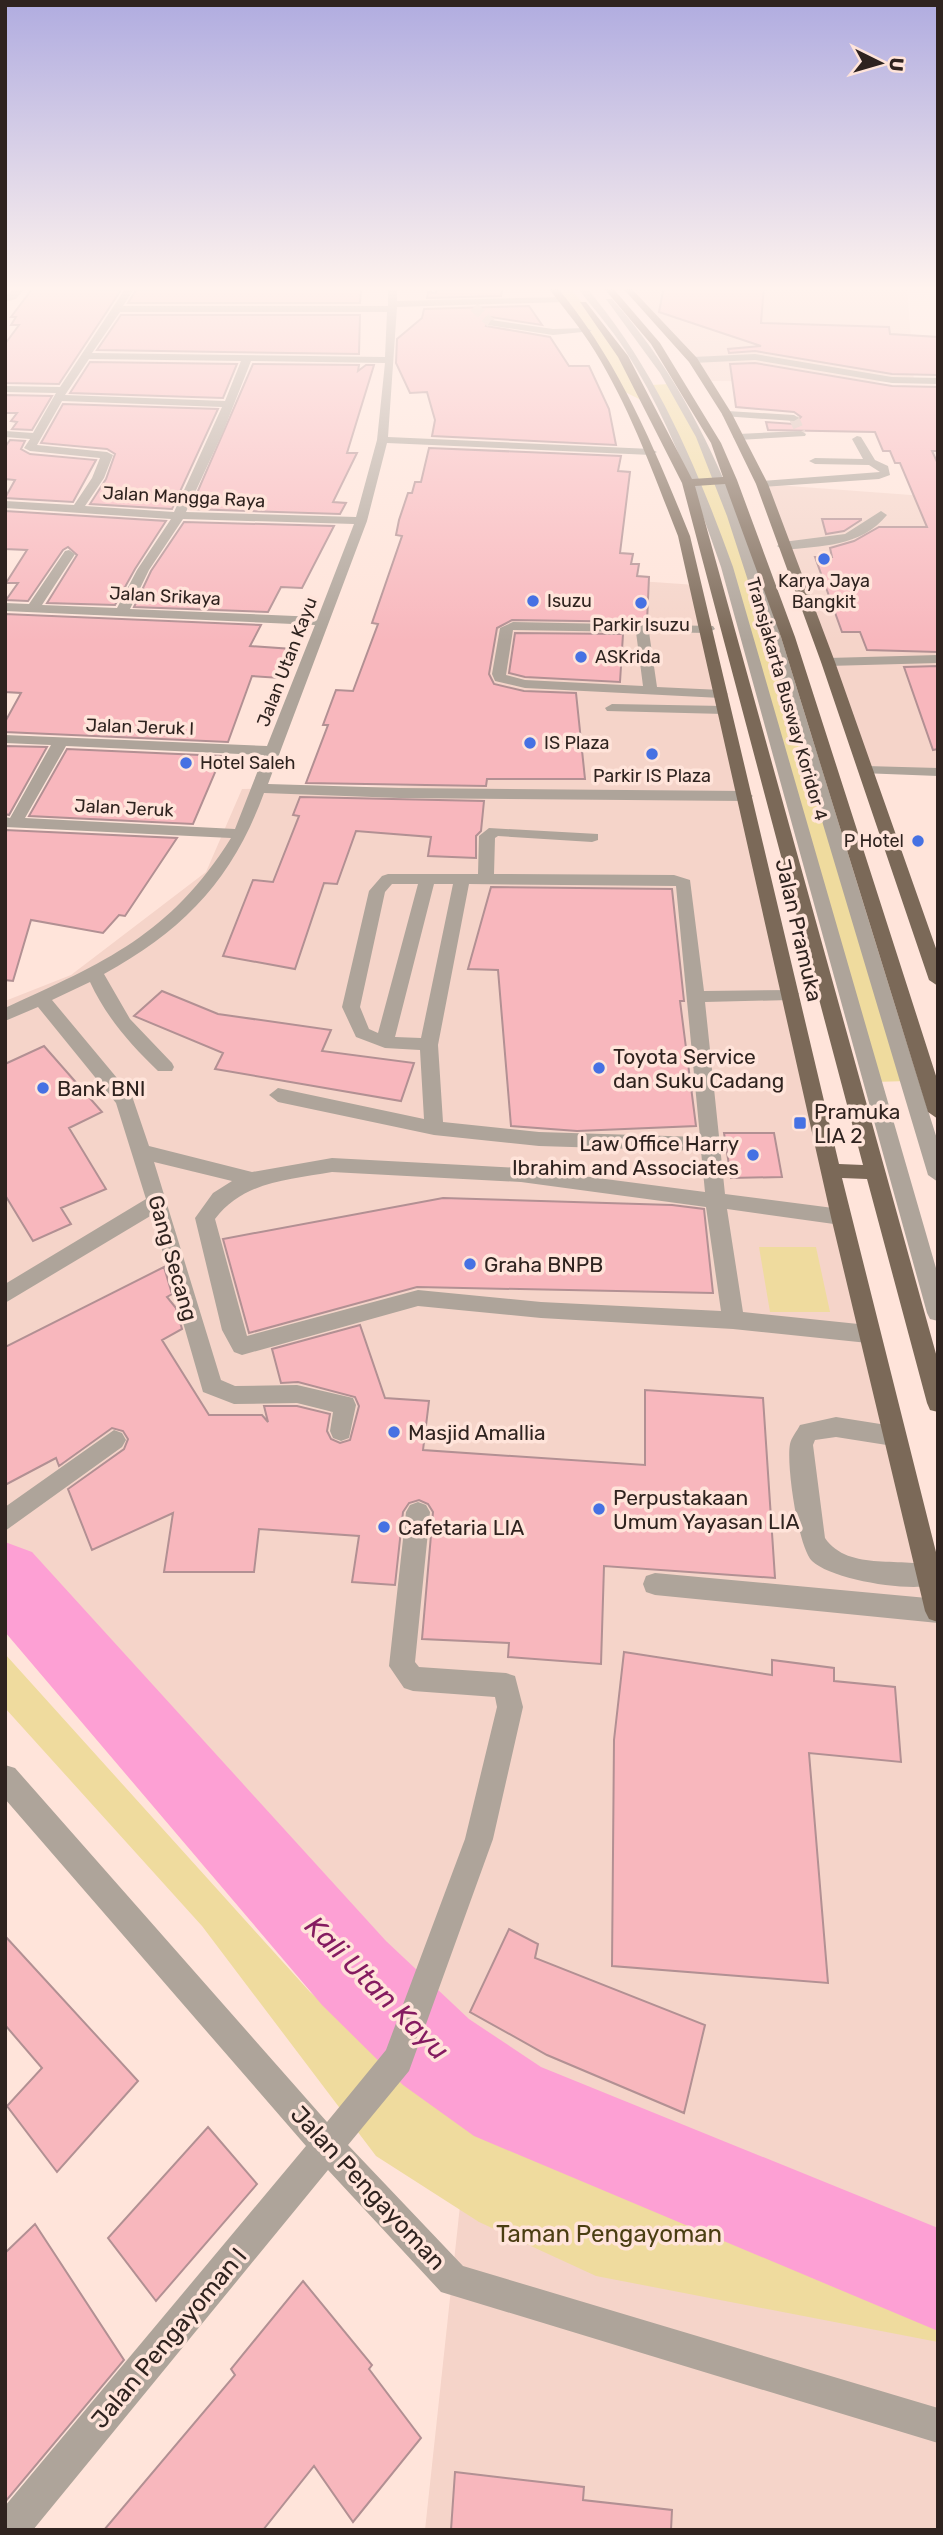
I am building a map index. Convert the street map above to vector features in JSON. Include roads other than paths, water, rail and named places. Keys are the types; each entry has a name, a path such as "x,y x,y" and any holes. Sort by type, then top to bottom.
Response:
{"main road":[{"name":"Jalan Pramuka","path":"629,404 684,536 708,629 892,1436 938,1611"},
{"path":"694,404 716,443 725,480 788,637 938,1112"},
{"path":"721,404 762,484 828,662 938,980"},
{"name":"Jalan Pramuka","path":"651,405 693,483 873,1172 938,1403"},
{"path":"693,483 725,480"},
{"path":"831,1171 873,1172"}],"street":[{"path":"55,404 31,449 107,455 98,478 77,509"},
{"path":"122,612 142,570 178,515 218,432 228,404"},
{"name":"Jalan Utan Kayu","path":"5,1015 94,972 179,916 213,878 241,834 361,521 382,440 386,404"},
{"name":"Transjakarta Busway Koridor 4","path":"662,404 727,567 938,1312"},
{"name":"Transjakarta Busway Koridor 4","path":"682,404 725,480 938,1175"},
{"path":"727,414 794,418"},
{"path":"751,415 764,436"},
{"path":"5,434 37,436"},
{"path":"738,437 801,434"},
{"path":"857,439 871,461"},
{"path":"382,440 651,452"},
{"path":"762,484 886,473 884,468 871,461 814,461"},
{"name":"Jalan Mangga Raya","path":"5,504 178,515 361,521"},
{"path":"783,546 840,540 869,530 881,515"},
{"path":"33,608 69,554"},
{"name":"Jalan Srikaya","path":"5,607 323,621"},
{"path":"708,629 513,626 507,628 499,674 500,678 525,684 686,692 723,702"},
{"path":"642,628 650,690"},
{"path":"828,662 938,659"},
{"path":"612,708 723,702"},
{"name":"Jalan Jeruk I","path":"5,739 274,751"},
{"path":"10,822 60,743"},
{"path":"866,770 938,772"},
{"path":"259,788 399,793 745,796"},
{"name":"Jalan Jeruk","path":"10,822 241,834"},
{"path":"486,878 487,836 495,831 592,837"},
{"path":"429,1045 385,1041 362,1033 351,1007 377,891 388,879 674,880 684,883 716,1203 733,1320"},
{"path":"434,1128 429,1045 462,879"},
{"path":"385,1041 427,880"},
{"path":"94,972 121,1023 165,1067"},
{"path":"697,997 790,994"},
{"name":"Gang Secang","path":"40,998 125,1101 211,1386 234,1395 297,1394 345,1405 341,1431"},
{"path":"278,1095 434,1128 539,1139 711,1144"},
{"path":"140,1151 252,1179"},
{"path":"841,1217 716,1203 521,1175 332,1165 252,1179 220,1198 205,1218 233,1330 242,1346 418,1298 541,1310 733,1320 869,1334"},
{"path":"5,1294 157,1202"},
{"path":"892,1436 836,1427 808,1432 801,1446 814,1544 826,1559 869,1571 929,1576"},
{"path":"5,1521 114,1440"},
{"name":"Jalan Pengayoman I","path":"9,2530 398,2060 479,1839 510,1696 506,1685 413,1679 402,1665 418,1512"},
{"path":"654,1584 938,1611"},
{"name":"Jalan Pengayoman","path":"5,1778 326,2145 453,2280 938,2426"}],"waterway":[{"name":"Kali Utan Kayu","path":"5,1576 354,1973 436,2052 508,2102 938,2280"}],"tunnel":[{"path":"794,418 801,434"}],"place":[{"name":"Karya Jaya Bangkit","path":"824,559"},
{"name":"Isuzu","path":"533,601"},
{"name":"Parkir Isuzu","path":"641,603"},
{"name":"ASKrida","path":"581,657"},
{"name":"IS Plaza","path":"530,743"},
{"name":"Parkir IS Plaza","path":"652,754"},
{"name":"Hotel Saleh","path":"186,763"},
{"name":"P Hotel","path":"918,841"},
{"name":"Toyota Service dan Suku Cadang","path":"599,1068"},
{"name":"Bank BNI","path":"43,1088"},
{"name":"Pramuka LIA 2","path":"800,1123"},
{"name":"Law Office Harry Ibrahim and Associates","path":"753,1155"},
{"name":"Graha BNPB","path":"470,1264"},
{"name":"Masjid Amallia","path":"394,1432"},
{"name":"Perpustakaan Umum Yayasan LIA","path":"599,1509"},
{"name":"Cafetaria LIA","path":"384,1527"}],"park label":[{"name":"Taman Pengayoman","path":"609,2234"}]}
